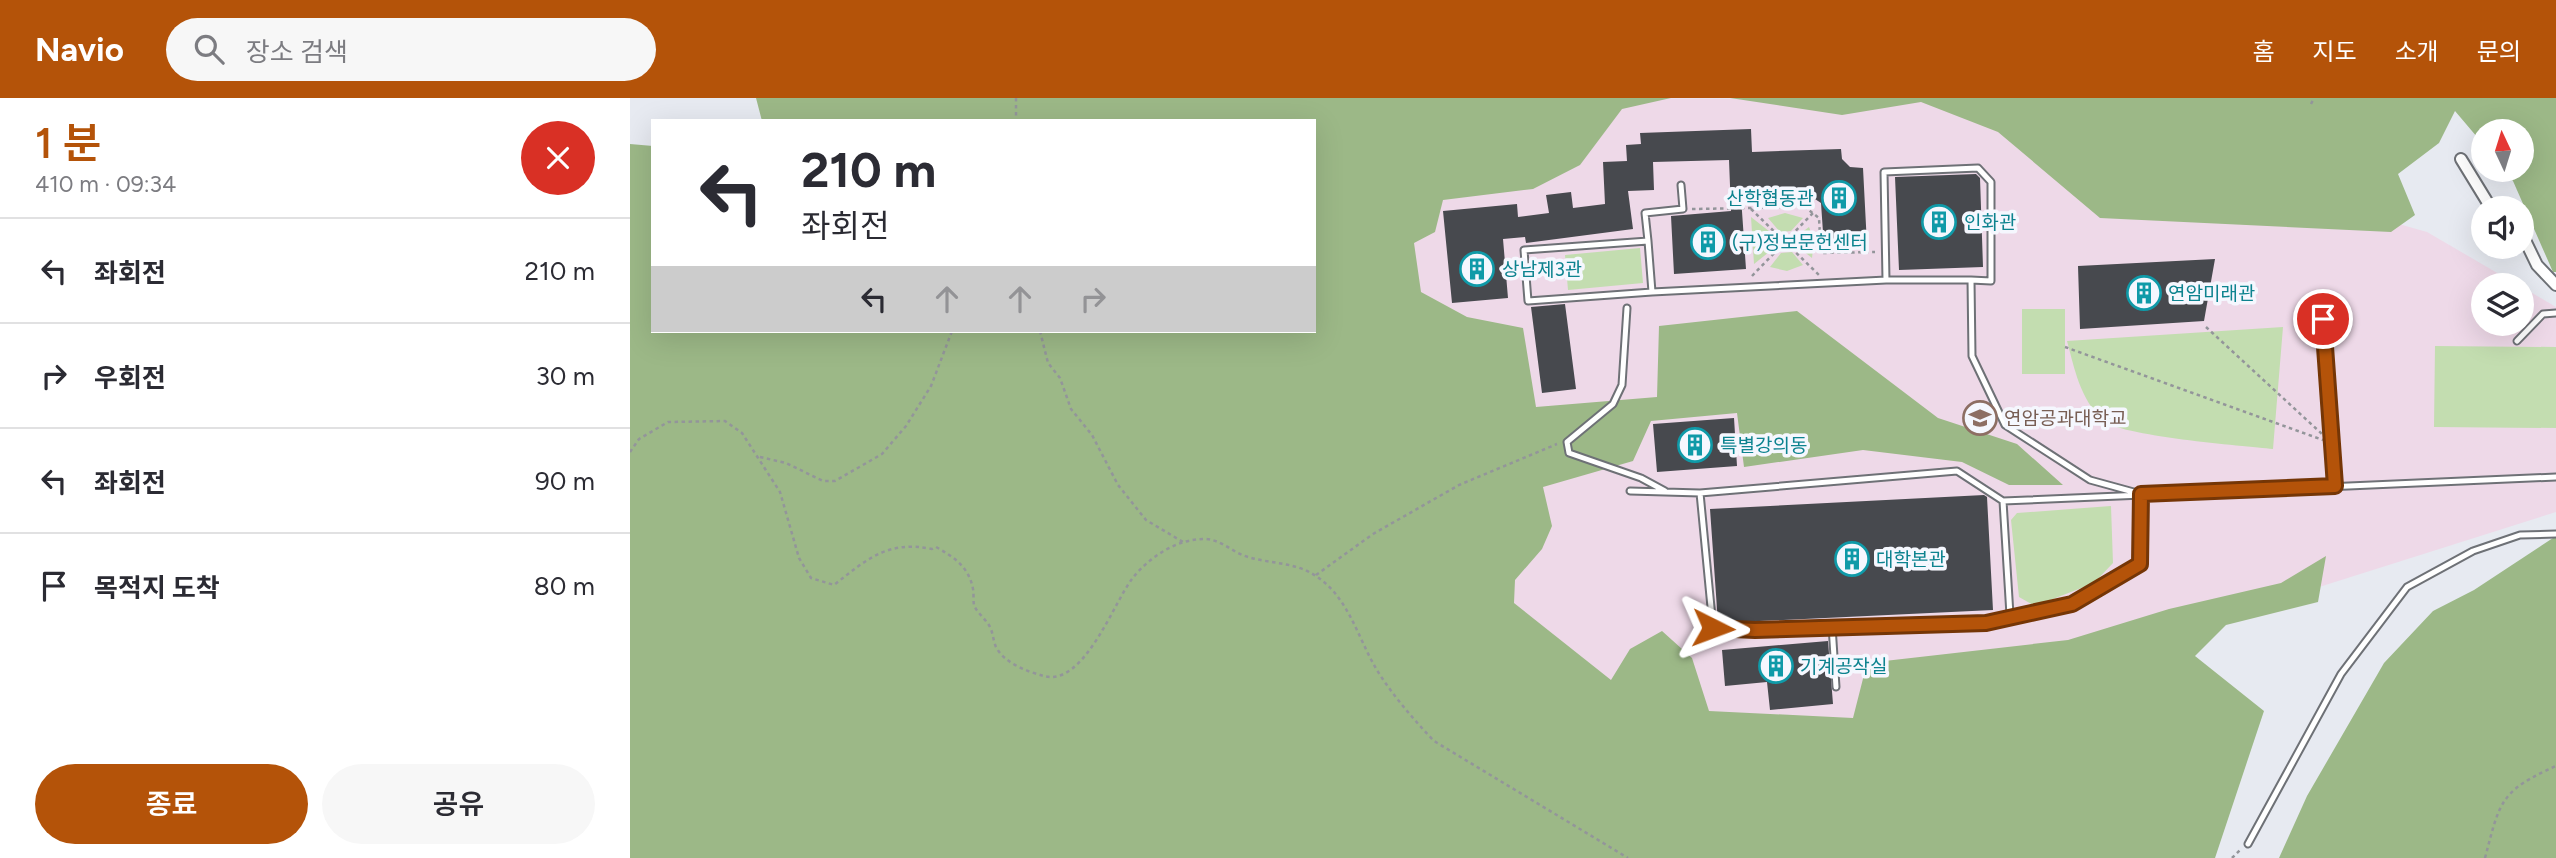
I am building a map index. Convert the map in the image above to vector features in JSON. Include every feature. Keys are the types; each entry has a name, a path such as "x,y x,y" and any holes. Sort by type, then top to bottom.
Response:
{"street":[{"path":"2461,159 2484,196"},
{"path":"2534,259 2556,285"}],"lane":[{"path":"1648,241 1524,250 1528,301 1886,280 1992,281 1991,182 1978,168 1884,172 1886,280"},
{"path":"1651,292 1645,213 1683,209 1681,185"},
{"path":"1971,280 1972,356 2005,425 2090,480 2141,494"},
{"path":"1627,308 1622,386 1613,404 1567,442 1569,453 1641,478 1667,492"},
{"path":"2517,341 2543,314 2556,313"},
{"path":"2323,319 2335,486"},
{"path":"1630,491 1700,493 1958,471 2003,501 2556,477"},
{"path":"1700,493 1713,628 1755,630 1986,623 2010,615 2072,604 2140,564 2141,494"},
{"path":"2003,501 2010,615"},
{"path":"2248,844 2341,674 2407,586 2473,551 2520,535 2556,534"},
{"path":"1832,626 1836,687"}],"path":[{"path":"1016,98 1016,119"},
{"path":"2311,104 2314,98"},
{"path":"1683,209 1805,207 1819,218 1821,253 1885,252"},
{"path":"1751,209 1828,283"},
{"path":"1741,288 1813,213"},
{"path":"2206,327 2332,444"},
{"path":"760,457 786,463 823,481 835,481 882,454 906,426 931,386 951,333"},
{"path":"1040,333 1048,363 1060,378 1071,409 1092,435 1118,485 1146,520 1184,543"},
{"path":"2065,347 2332,444"},
{"path":"630,452 639,439 668,422 725,421 742,433 760,457 786,508 799,558 811,578 834,585 888,548 905,545 932,549 936,547 952,555 965,569 971,582 974,606 990,627 997,650 1016,666 1048,678 1060,676 1074,666 1101,636 1128,584 1150,560 1184,543 1215,541 1240,554 1291,566 1315,575 1338,596 1354,621 1379,674 1408,715 1434,741 1628,858"},
{"path":"1315,575 1373,534 1459,485 1550,445 1567,442"},
{"path":"2485,858 2497,812 2505,796 2525,780 2556,766"}],"shaded area":[{"name":"연암공과대학교","path":"1597,98 1961,100 2427,232 2497,273 2471,273 2471,336 2534,336 2534,294 2556,307 2556,512 1985,693 1705,753 1437,577 1365,225"}],"green space":[{"path":"756,98 1671,98 1622,109 1580,165 1533,189 1443,200 1435,232 1414,243 1421,292 1467,317 1523,328 1536,407 1657,397 1659,326 1797,311 1938,418 2017,444 2063,485 2009,485 1962,462 1863,450 1744,467 1737,413 1651,421 1633,461 1543,487 1552,526 1542,549 1515,580 1514,603 1611,680 1630,649 1662,631 1692,658 1709,711 1853,718 1867,663 2068,640 2169,609 2281,583 2326,556 2318,602 2226,625 2195,656 2264,711 2215,858 630,858 630,144 651,146 651,333 1316,333 1316,119 761,119"},
{"path":"1730,98 2556,98 2556,272 2553,272 2534,229 2534,196 2520,196 2513,182 2534,182 2534,119 2471,119 2471,130 2455,111 2439,143 2398,174 2415,215 2391,232 2100,218 1998,132 1921,102 1842,115"},
{"path":"1785,213 1803,218 1791,231 1780,232 1768,218"},
{"path":"1751,217 1774,235 1770,241 1774,248 1754,264"},
{"path":"1809,227 1814,240 1812,258 1797,246 1797,236"},
{"path":"1640,248 1643,283 1568,290 1565,255"},
{"path":"1792,252 1803,265 1787,271 1770,267 1781,253"},
{"path":"2022,309 2065,309 2065,374 2022,374"},
{"path":"2283,327 2273,449 2155,435 2113,426 2102,420 2088,402 2079,383 2067,341"},
{"path":"2435,346 2556,347 2556,428 2434,427"},
{"path":"2111,506 2113,563 2094,583 2035,606 2019,597 2011,520 2017,513"},
{"path":"2556,536 2556,858 2279,858 2307,796 2384,663 2433,611 2474,590"}],"building":[{"path":"1751,129 1752,152 1841,149 1842,159 1850,167 1863,168 1867,245 1824,247 1821,203 1803,191 1754,193 1754,196 1741,197 1746,269 1674,274 1671,216 1731,211 1729,160 1653,162 1654,190 1628,191 1633,229 1526,243 1525,237 1503,239 1508,298 1452,303 1443,211 1517,204 1518,217 1549,213 1546,195 1571,192 1573,208 1605,204 1603,162 1627,161 1626,145 1641,144 1640,133"},
{"name":"인화관","path":"1976,174 1980,178 1983,267 1899,270 1895,177"},
{"name":"연암미래관","path":"2215,259 2204,321 2080,329 2078,266"},
{"path":"1565,304 1576,389 1542,393 1531,307"},
{"name":"특별강의동","path":"1734,418 1737,466 1657,472 1653,424"},
{"name":"대학본관","path":"1984,495 1987,497 1993,610 1718,623 1710,509"},
{"name":"기계공작실","path":"1828,641 1833,704 1770,710 1767,682 1725,686 1722,650"}],"place":[{"name":"산학협동관","path":"1839,198"},
{"name":"인화관","path":"1939,222"},
{"name":"(구)정보문헌센터","path":"1708,242"},
{"name":"상남제3관","path":"1477,269"},
{"name":"연암미래관","path":"2144,293"},
{"name":"연암공과대학교","path":"1980,418"},
{"name":"특별강의동","path":"1695,445"},
{"name":"대학본관","path":"1852,559"},
{"name":"기계공작실","path":"1776,666"}],"route":[{"path":"1713,628 1755,630 1986,623 2010,615 2072,604 2140,564 2141,494 2335,486 2323,319"}]}
